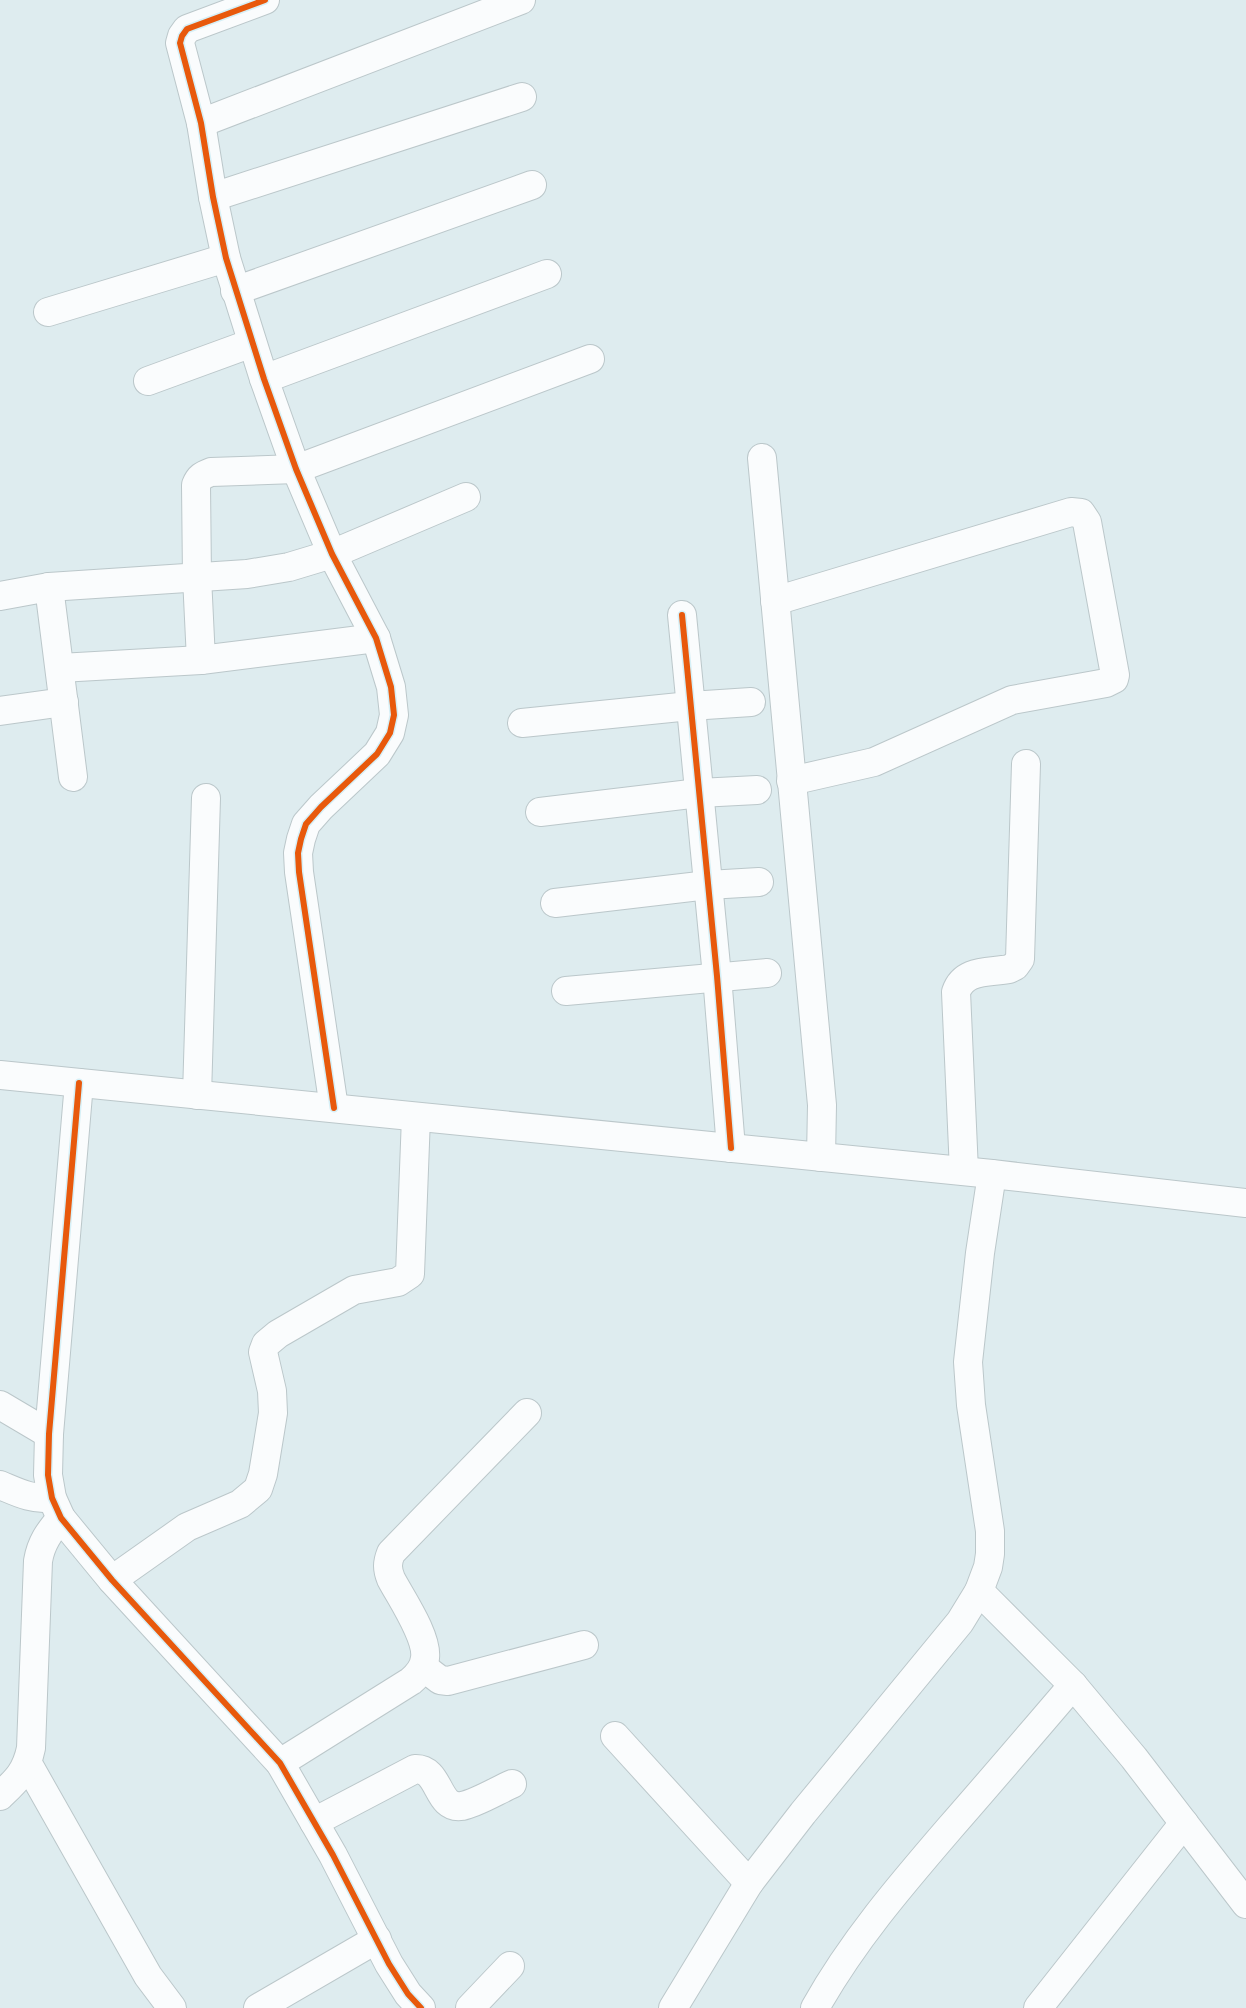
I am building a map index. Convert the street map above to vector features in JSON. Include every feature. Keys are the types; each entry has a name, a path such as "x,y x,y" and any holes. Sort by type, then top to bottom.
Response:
{"street":[{"path":"265,0 187,29 180,43 201,123 213,197 226,258 252,343 296,469 332,554 376,638 391,687 394,715 390,733 377,754 321,807 306,824 298,853 299,872 334,1108"},
{"path":"201,123 521,0"},
{"path":"213,197 522,97"},
{"path":"235,291 532,185"},
{"path":"48,312 226,258"},
{"path":"264,379 547,274"},
{"path":"148,381 252,343"},
{"path":"201,660 197,577 196,485 204,474 211,472 296,469 590,359"},
{"path":"762,458 822,1105 821,1146"},
{"path":"0,596 49,587 271,571 332,554 466,497"},
{"path":"775,601 1071,512 1081,512 1087,522 1115,675 1114,678 1106,683 1012,700 874,762 792,781"},
{"path":"49,587 73,777"},
{"path":"682,615 717,976 731,1148"},
{"path":"60,668 201,660 376,638"},
{"path":"0,711 64,702"},
{"path":"522,724 690,706 752,702"},
{"path":"964,1171 956,992 959,983 966,977 1009,969 1015,966 1020,959 1026,764"},
{"path":"540,812 699,794 757,790"},
{"path":"197,1095 206,798"},
{"path":"555,903 708,885 759,882"},
{"path":"566,990 767,973"},
{"path":"0,1075 77,1100 197,1095 334,1108 416,1135 731,1148 821,1146 964,1171 1246,1203"},
{"path":"0,1796 21,1776 28,1764 31,1748 38,1561 41,1546 49,1531 56,1508 48,1475 50,1434 77,1100"},
{"path":"112,1580 187,1527 240,1504 258,1489 263,1474 273,1413 272,1391 263,1352 266,1344 278,1334 354,1290 398,1282 410,1274 416,1135"},
{"path":"674,2008 749,1883 803,1813 960,1622 979,1591 988,1567 990,1531 970,1405 968,1362 980,1253 992,1174"},
{"path":"0,1405 50,1434"},
{"path":"280,1762 411,1681 423,1667 426,1657 423,1642 387,1569 391,1553 527,1413"},
{"path":"0,1485 24,1496 40,1499 56,1508 112,1580 280,1762 376,1939 408,1994 422,2008"},
{"path":"979,1591 1073,1684 1134,1758 1246,1904"},
{"path":"423,1667 440,1680 448,1681 584,1645"},
{"path":"815,2008 832,1978 864,1931 909,1875 1073,1684"},
{"path":"615,1736 749,1883"},
{"path":"28,1764 148,1976 172,2008"},
{"path":"314,1822 415,1769 421,1769 432,1776 444,1798 449,1804 456,1806 465,1805 512,1784"},
{"path":"1038,2008 1184,1823"},
{"path":"258,2008 376,1939"},
{"path":"470,2008 510,1966"}],"cycle path":[{"path":"265,0 187,29 180,43 201,123 213,197 226,258 264,379 296,469 332,554 376,638 391,687 394,715 390,733 377,754 321,807 306,824 298,853 299,872 334,1108"},
{"path":"682,615 717,976 731,1148"},
{"path":"79,1083 49,1434 48,1475 52,1498 61,1518 112,1580 280,1763 333,1855 389,1964 408,1994 421,2008"}]}
